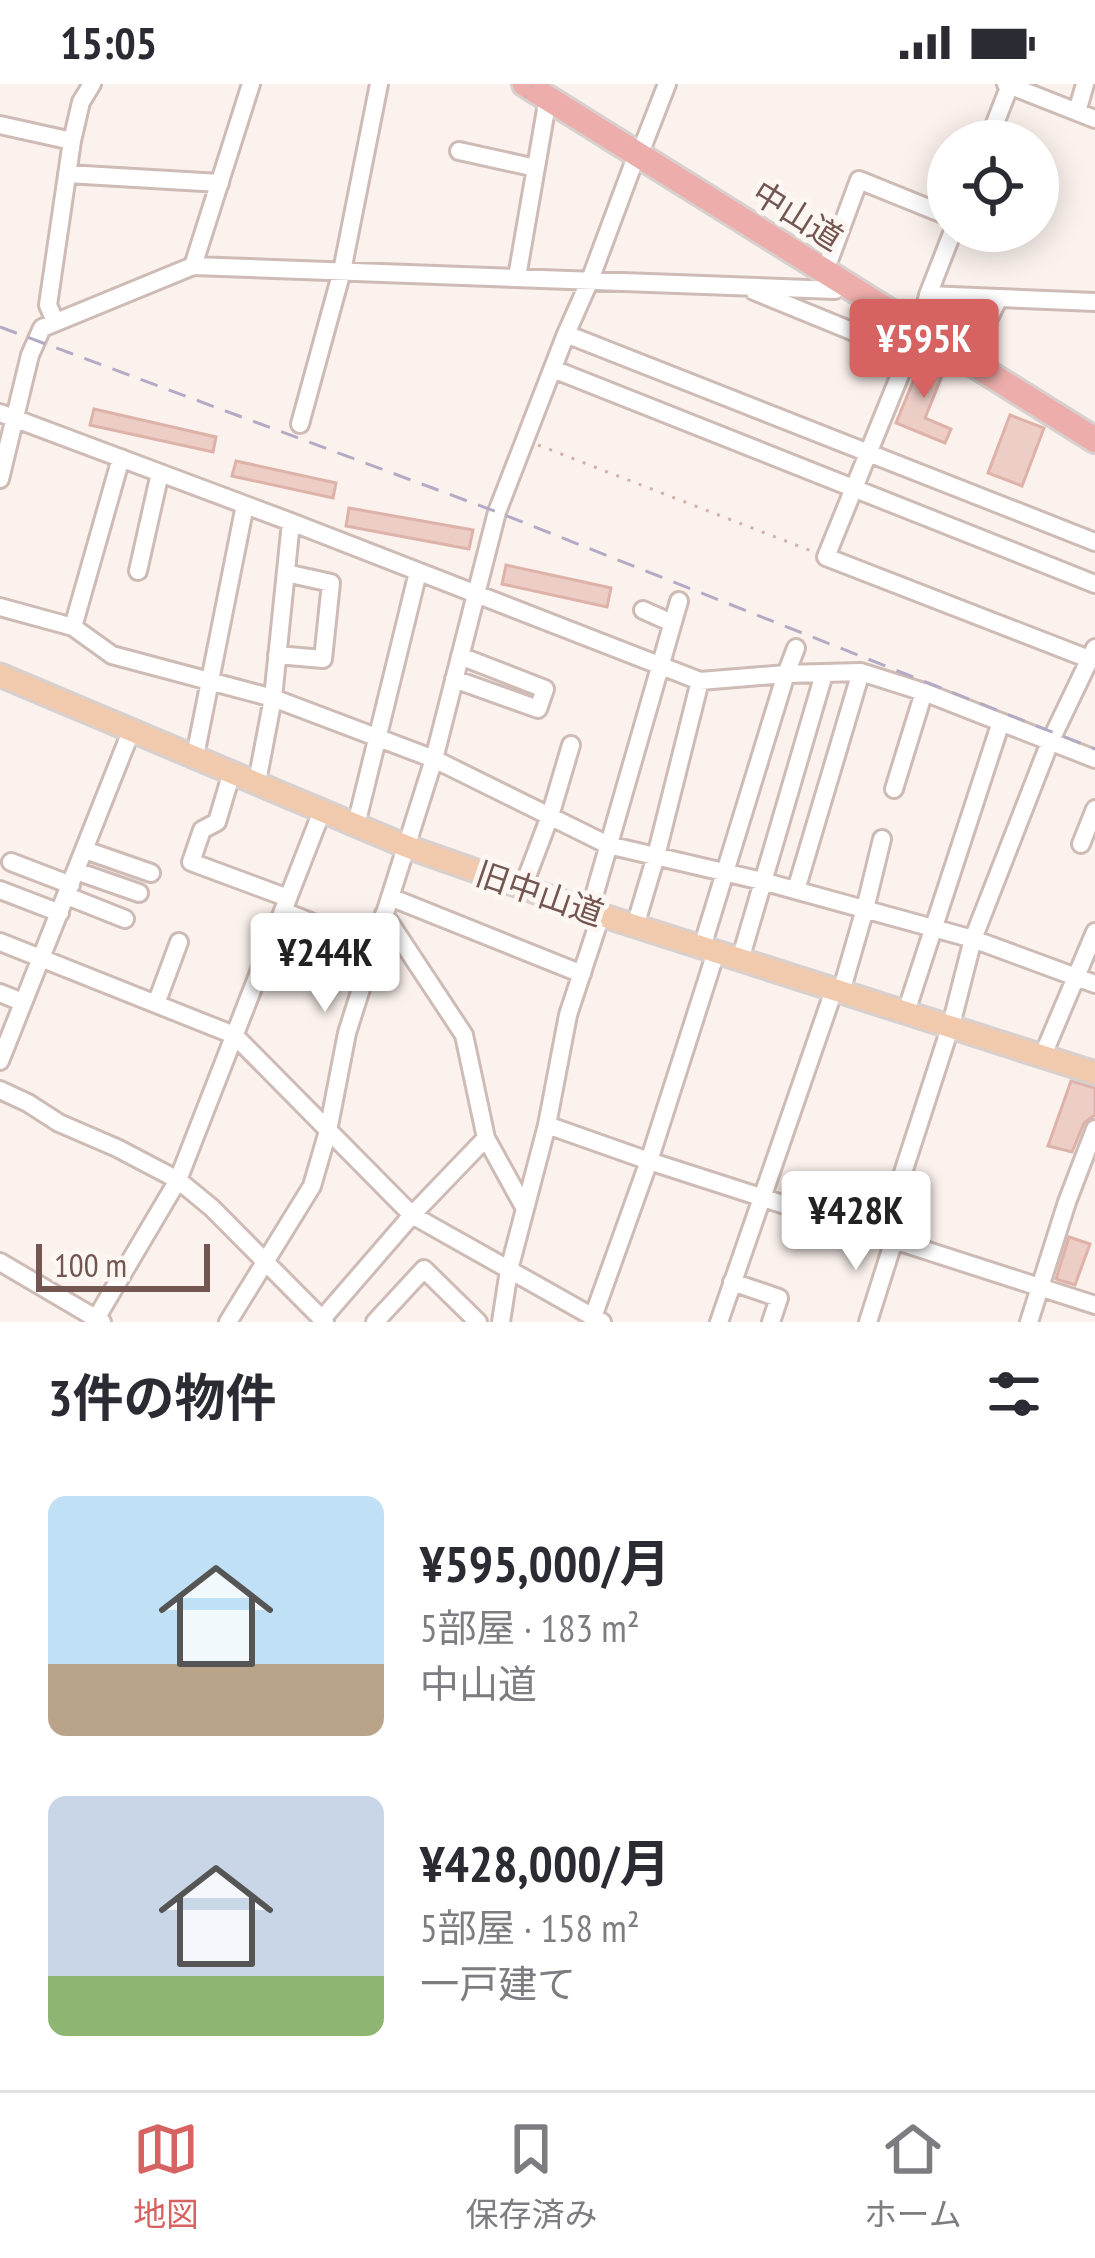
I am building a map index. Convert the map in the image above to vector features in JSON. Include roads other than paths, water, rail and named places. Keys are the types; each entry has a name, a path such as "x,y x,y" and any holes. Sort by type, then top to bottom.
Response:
{"highway":[{"name":"中山道","path":"536,90 923,313 1095,424"},
{"name":"中山道","path":"640,148 844,282 923,313 1095,440"}],"main road":[{"name":"旧中山道","path":"0,675 408,847 635,926 1095,1073"}],"street":[{"path":"55,321 48,305 72,141 82,101 92,84"},
{"path":"194,266 251,84"},
{"path":"300,424 342,271 379,84"},
{"path":"228,1322 312,1186 347,1033 434,759 497,512 667,84"},
{"path":"1077,112 1085,84"},
{"path":"998,120 1014,86 1095,119"},
{"path":"517,277 536,168 536,90"},
{"path":"0,125 72,141"},
{"path":"459,151 536,168"},
{"path":"67,174 220,183"},
{"path":"830,258 859,180 927,208"},
{"path":"868,1322 893,1240 899,1185 974,939 1050,742 1092,654 826,557 945,252"},
{"path":"0,479 7,416 42,328 194,266 836,290 844,282"},
{"path":"744,287 908,354"},
{"path":"923,313 999,298 1094,300"},
{"path":"974,348 999,298"},
{"path":"566,334 1095,542"},
{"path":"553,368 1095,584"},
{"path":"7,416 700,681 861,671 1095,759"},
{"path":"74,627 121,458"},
{"path":"137,571 160,473"},
{"path":"195,757 245,505"},
{"path":"257,782 273,698 291,522"},
{"path":"356,826 418,572"},
{"path":"277,655 323,659 331,583 286,573"},
{"path":"500,1322 608,845 679,601"},
{"path":"0,607 74,627 112,655 273,698 434,759 608,845 762,880 974,939 1095,984"},
{"path":"643,610 671,623"},
{"path":"0,942 234,1035 412,1215 598,1319 650,1161 709,950 725,872 796,648"},
{"path":"454,679 538,709 544,688 460,656"},
{"path":"796,890 861,671"},
{"path":"740,960 824,674"},
{"path":"635,926 700,681"},
{"path":"894,789 924,692"},
{"path":"907,1012 1001,722"},
{"path":"0,1061 132,730"},
{"path":"523,887 571,745"},
{"path":"232,772 217,822 202,830 191,862 373,947"},
{"path":"1081,844 1095,809"},
{"path":"0,1262 98,1321 178,1180 322,812"},
{"path":"718,1322 838,991 865,909 881,838"},
{"path":"85,850 151,873"},
{"path":"11,862 124,919"},
{"path":"0,890 139,893"},
{"path":"387,906 582,974"},
{"path":"387,906 464,1035 486,1138 524,1207"},
{"path":"1042,1055 1095,932"},
{"path":"156,1004 179,942"},
{"path":"0,993 22,1002"},
{"path":"0,1090 178,1180 324,1321 412,1215 486,1138"},
{"path":"547,1125 893,1240 1093,1299"},
{"path":"1029,1322 1088,1167 1095,1129"},
{"path":"376,1322 424,1269 478,1322"},
{"path":"732,1282 779,1298 771,1322"}],"railway":[{"path":"0,327 497,512 1095,749"}]}
